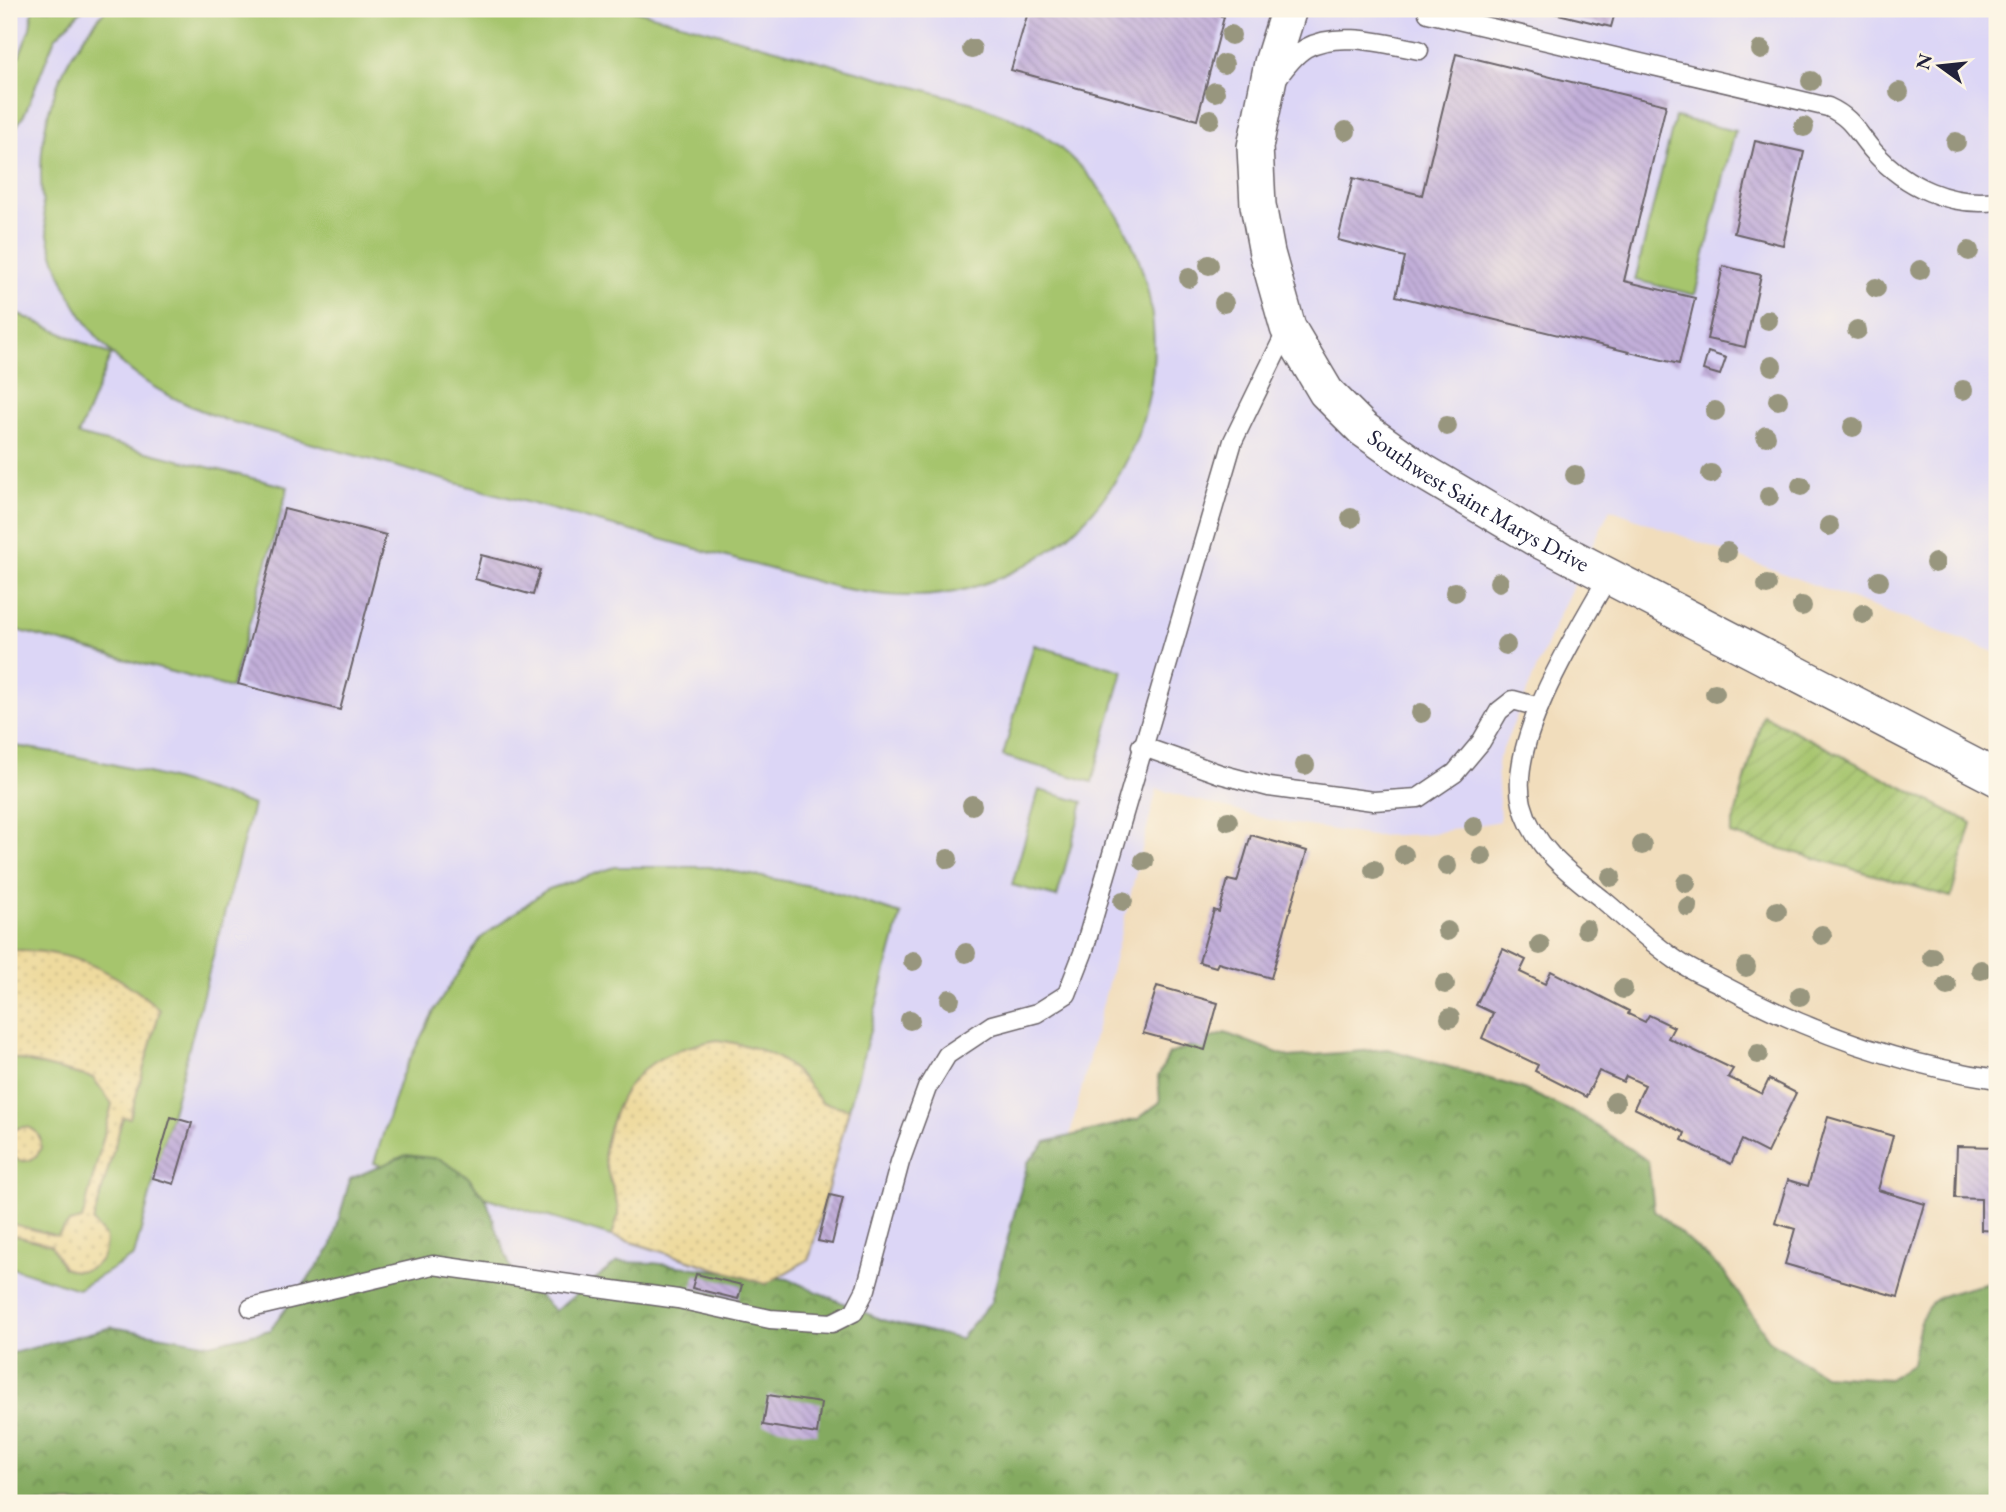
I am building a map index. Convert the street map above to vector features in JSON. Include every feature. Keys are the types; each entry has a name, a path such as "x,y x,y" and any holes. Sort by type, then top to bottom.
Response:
{"street":[{"name":"Southwest Saint Marys Drive","path":"1289,9 1264,93 1255,147 1258,205 1267,253 1288,328 1326,392 1363,429 1422,471 1524,532 1997,778"}],"lane":[{"path":"1428,13 1828,107 1847,116 1875,153 1899,175 1926,192 1959,201 1997,201"},
{"path":"1264,93 1304,49 1314,45 1354,40 1419,50"},
{"path":"251,1308 433,1265 678,1299 770,1319 832,1323 854,1312 866,1289 900,1161 927,1088 947,1055 992,1025 1037,1013 1067,994 1083,953 1141,746 1233,441 1288,328"},
{"path":"1609,575 1539,706 1526,742 1520,771 1522,803 1532,830 1553,859 1676,961 1749,1000 1814,1028 1942,1070 1997,1079"},
{"path":"1141,746 1258,784 1373,801 1418,798 1455,773 1481,742 1499,712 1513,700 1539,706"}],"shaded area":[{"path":"9,9 1997,9 1997,653 1610,509 1559,615 1497,763 1500,821 1428,834 1372,836 1270,820 1157,789 977,1503 112,1327 9,1354"}],"green space":[{"path":"33,9 83,9 55,38 25,113 9,138 9,83 30,28"},
{"path":"106,9 630,9 973,103 1015,120 1054,143 1106,197 1139,260 1153,326 1149,393 1128,457 1091,514 1037,559 967,589 935,595 902,596 836,587 226,420 187,404 149,384 115,356 86,323 65,284 50,243 42,199 42,155 49,112 68,62"},
{"path":"1675,117 1735,131 1695,295 1635,280"},
{"path":"9,310 111,355 78,435 288,487 231,688 9,628"},
{"path":"1034,645 1123,671 1092,782 1003,756"},
{"path":"1763,715 1972,823 1951,897 1730,834"},
{"path":"9,745 132,769 253,805 134,1256 78,1289 9,1267"},
{"path":"1039,790 1083,802 1057,897 1012,885"},
{"path":"615,867 709,867 816,887 901,914 809,1259 766,1284 374,1163 401,1077 435,1009 481,938 546,890"},
{"path":"1225,1033 1289,1057 1388,1049 1521,1088 1581,1116 1648,1161 1654,1210 1724,1272 1770,1341 1824,1375 1889,1379 1912,1364 1921,1322 1933,1302 1957,1291 1997,1281 1997,1503 263,1503 200,1486 171,1503 9,1503 9,1354 112,1327 210,1344 270,1330 331,1248 350,1179 406,1155 440,1159 468,1177 486,1199 511,1269 555,1311 617,1262 653,1263 788,1279 882,1320 960,1339 991,1302 1028,1162 1046,1142 1138,1119 1160,1102 1158,1077 1169,1054"},
{"path":"200,1486 262,1501 263,1503 171,1503"}],"sand":[{"path":"9,950 52,953 91,965 126,984 160,1010 130,1118 123,1117 93,1222 105,1236 104,1254 94,1265 80,1271 63,1268 51,1245 9,1234 9,1223 57,1236 69,1223 82,1220 112,1104 93,1078 9,1057"},
{"path":"717,1040 750,1047 777,1058 800,1076 821,1102 849,1109 809,1259 766,1284 612,1236 618,1209 604,1152 609,1129 621,1098 641,1072 667,1055"},
{"path":"24,1127 36,1132 41,1144 36,1156 24,1161 12,1156 7,1144 12,1132"}],"building":[{"path":"1029,9 1204,9 1224,17 1197,120 1011,70"},
{"path":"1538,9 1616,9 1611,27"},
{"path":"1620,9 1643,9 1642,15"},
{"path":"1456,54 1666,105 1624,281 1695,298 1679,364 1396,296 1405,257 1338,240 1353,178 1422,195"},
{"path":"1755,141 1804,152 1783,245 1734,233"},
{"path":"1723,266 1761,275 1745,347 1707,339"},
{"path":"1708,352 1726,358 1720,375 1703,370"},
{"path":"284,509 386,535 340,710 238,684"},
{"path":"481,555 540,570 533,595 475,579"},
{"path":"1251,835 1307,851 1271,978 1218,963 1216,967 1199,962 1214,910 1219,912 1228,880 1237,882"},
{"path":"1503,949 1526,960 1520,972 1545,984 1551,971 1645,1022 1649,1015 1674,1027 1668,1038 1733,1069 1728,1077 1762,1094 1769,1079 1796,1093 1767,1153 1742,1140 1731,1164 1682,1140 1685,1133 1634,1108 1645,1085 1626,1076 1623,1082 1599,1071 1586,1097 1535,1071 1538,1065 1482,1038 1493,1013 1476,1005"},
{"path":"1157,986 1218,1003 1205,1050 1143,1033"},
{"path":"171,1117 192,1123 174,1184 153,1178"},
{"path":"1828,1117 1893,1136 1878,1190 1925,1204 1898,1297 1785,1264 1795,1229 1775,1223 1788,1180 1808,1186"},
{"path":"1957,1146 1997,1147 1997,1231 1981,1230 1981,1199 1955,1198"},
{"path":"830,1195 843,1198 832,1244 818,1241"},
{"path":"696,1274 742,1285 738,1299 692,1288"},
{"path":"768,1395 821,1403 817,1434 763,1425"}]}
